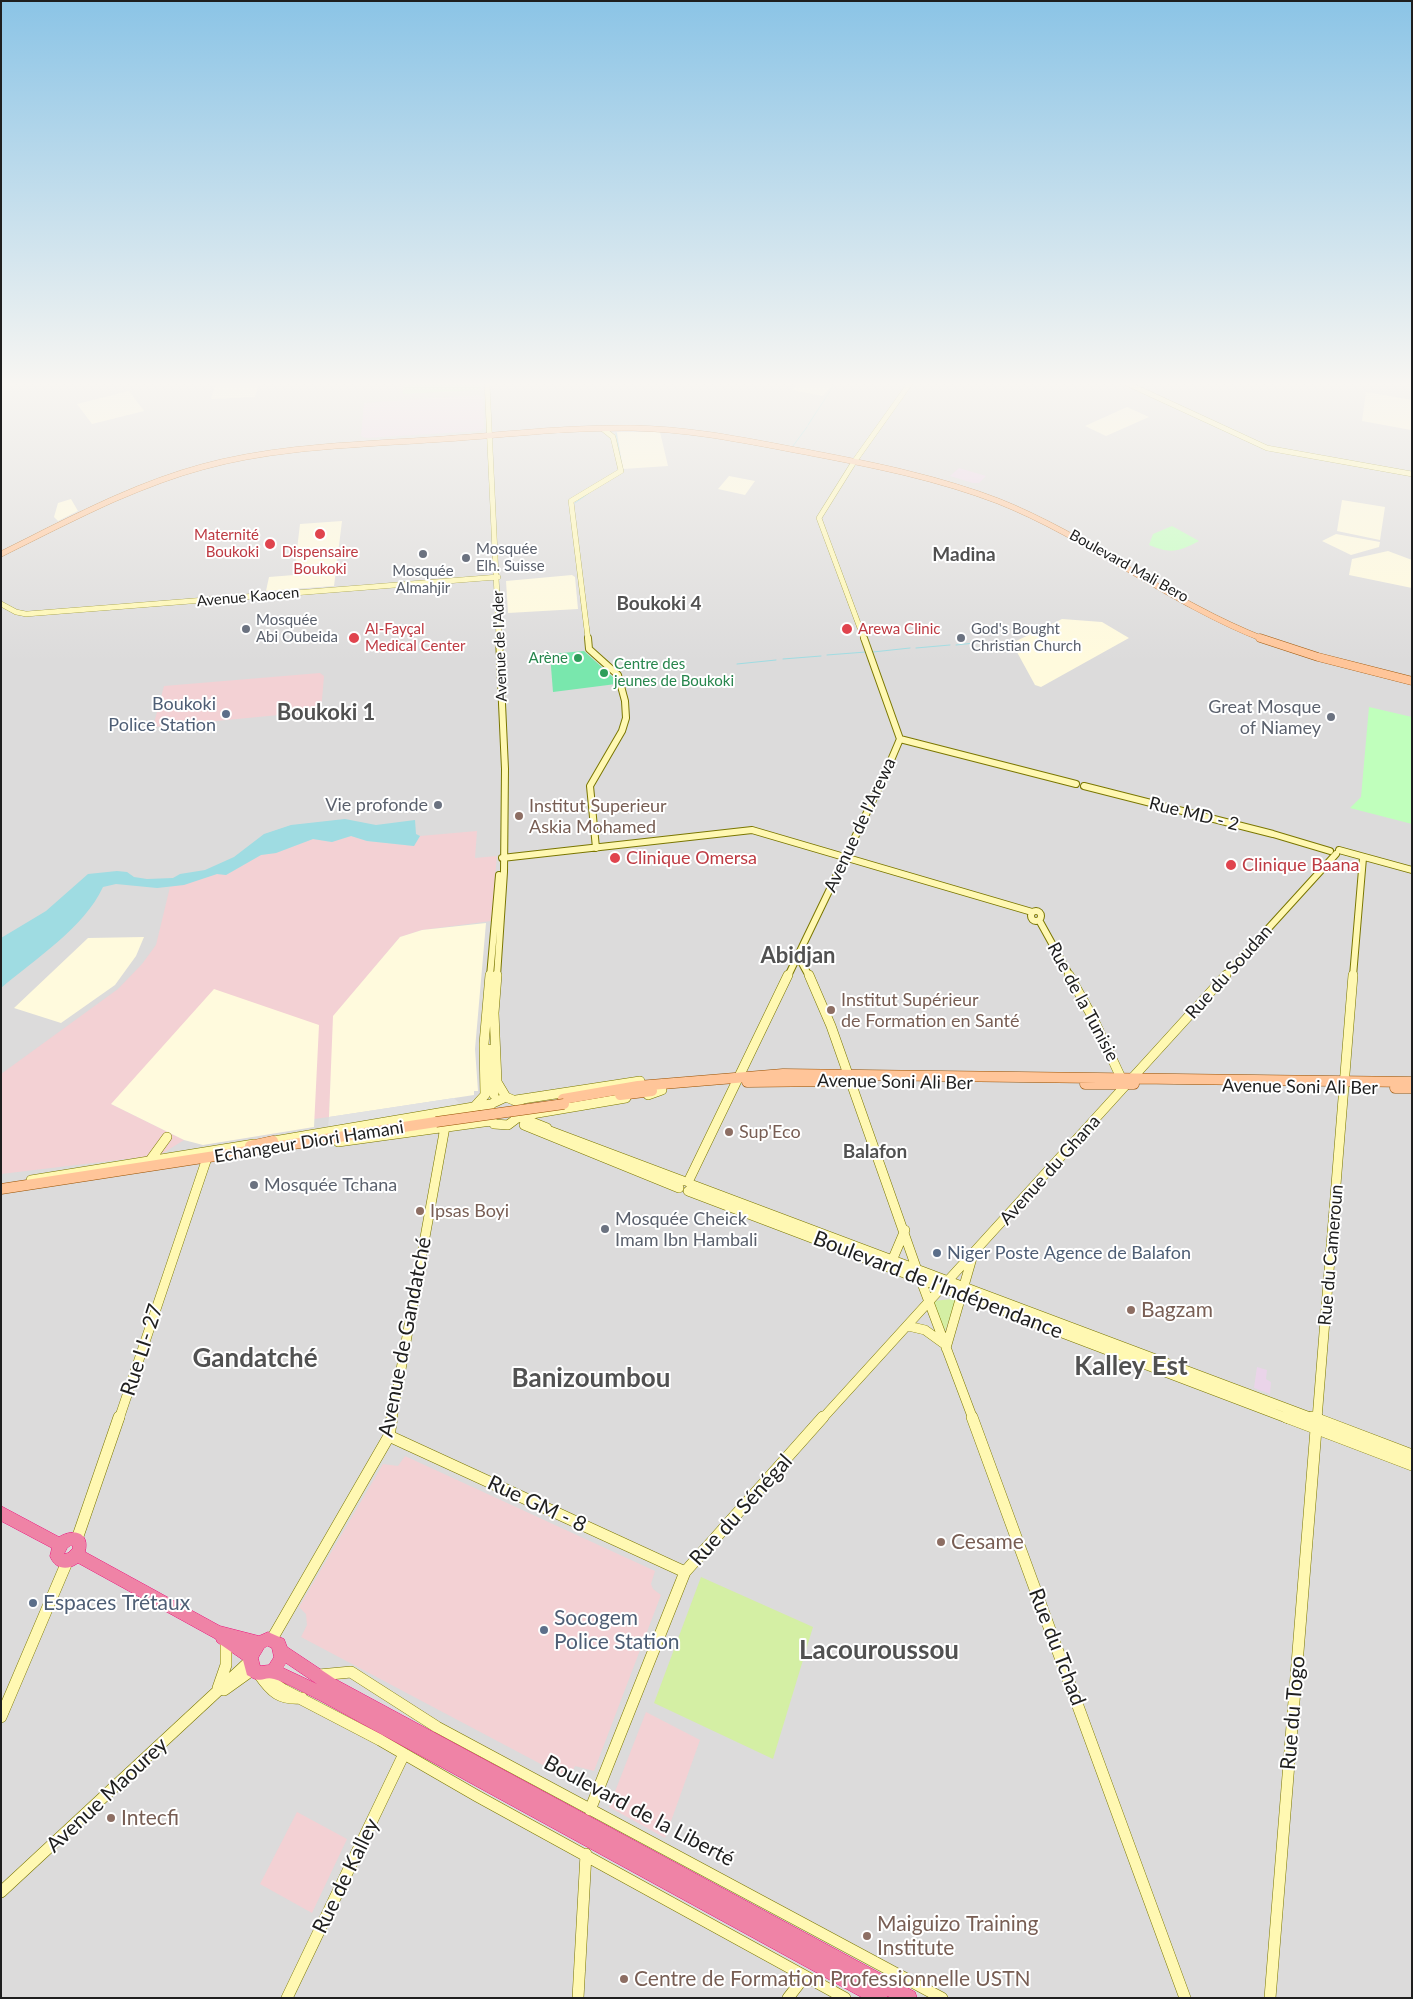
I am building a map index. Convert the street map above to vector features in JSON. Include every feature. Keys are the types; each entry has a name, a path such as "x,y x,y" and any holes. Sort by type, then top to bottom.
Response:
{"highway":[{"path":"1,1513 60,1545"},
{"path":"72,1558 80,1544 77,1539 70,1538 60,1545 57,1552 58,1559 72,1558 222,1637 259,1667 324,1695 880,1998"},
{"path":"222,1637 266,1641 259,1667"},
{"name":"Boulevard de la Liberté","path":"266,1641 279,1644 282,1652 317,1676 909,1998"},
{"path":"259,1667 279,1662 282,1652"}],"main road":[{"path":"1,552 175,475"},
{"name":"Boulevard Mali Bero","path":"919,475 987,496 1032,516 1245,632 1298,652 1412,680"},
{"name":"Avenue Soni Ali Ber","path":"564,1101 737,1079 849,1078 1158,1082 1412,1088"},
{"name":"Avenue Soni Ali Ber","path":"1345,1085 1412,1082"},
{"name":"Echangeur Diori Hamani","path":"30,1182 564,1101"},
{"name":"Echangeur Diori Hamani","path":"230,1152 293,1145 436,1120"},
{"path":"230,1152 273,1141"},
{"path":"293,1145 332,1143"},
{"path":"1,1183 30,1182"},
{"path":"1,1189 30,1182"}],"street":[{"name":"Avenue de l'Ader","path":"490,1097 490,1014 503,857 505,769 492,475"},
{"path":"596,848 590,786 625,725 625,710 618,675 589,649 571,501 613,475"},
{"name":"Avenue de l'Arewa","path":"686,1185 798,956 900,738 818,518 846,475"},
{"name":"Avenue Kaocen","path":"1,604 18,613 31,614 498,577"},
{"path":"900,738 1066,781 1073,779 1075,774"},
{"name":"Rue MD - 2","path":"1066,781 1079,787 1084,786 1304,843 1334,853 1412,870"},
{"path":"503,857 748,830 770,834 845,857"},
{"name":"Rue du Soudan","path":"1127,1082 1334,853"},
{"name":"Rue de la Tunisie","path":"845,857 1041,914 1042,918 1039,920 1127,1082"},
{"name":"Rue du Cameroun","path":"1317,1423 1362,858"},
{"name":"Rue du Tchad","path":"798,956 806,969 849,1078 905,1230 918,1274 1186,1998"},
{"name":"Avenue de l'Ader","path":"490,1014 497,1082 506,1097"},
{"name":"Avenue Soni Ali Ber","path":"516,1100 643,1080 663,1087"},
{"name":"Avenue du Ghana","path":"929,1303 1127,1082"},
{"name":"Avenue Soni Ali Ber","path":"519,1116 650,1095 663,1087"},
{"path":"490,1097 488,1113 491,1121"},
{"path":"490,1097 506,1097 516,1100 521,1109 519,1116 508,1125 499,1125 491,1121 41,1186 30,1182 151,1159 273,1141 475,1106 490,1097"},
{"path":"540,1125 547,1112"},
{"name":"Boulevard de l'Indépendance","path":"519,1116 574,1143"},
{"name":"Boulevard de l'Indépendance","path":"525,1124 946,1285 1317,1423 1412,1454"},
{"name":"Boulevard de l'Indépendance","path":"508,1125 574,1143"},
{"name":"Avenue de Gandatché","path":"266,1641 389,1436 446,1127"},
{"path":"151,1159 167,1136"},
{"name":"Rue LI- 27","path":"77,1539 206,1161"},
{"path":"891,1264 905,1230"},
{"name":"Avenue du Ghana","path":"963,1291 973,1255"},
{"path":"908,1326 925,1330 945,1346 963,1291"},
{"name":"Rue du Sénégal","path":"590,1810 685,1572 736,1512 929,1303"},
{"name":"Boulevard de l'Indépendance","path":"1317,1423 1412,1465"},
{"name":"Rue du Togo","path":"1270,1998 1317,1423"},
{"name":"Rue GM - 8","path":"389,1436 685,1572"},
{"path":"1,1717 72,1558"},
{"path":"211,1698 224,1676 228,1658 222,1637"},
{"path":"259,1667 269,1689 279,1697 291,1700 302,1698 845,1998"},
{"name":"Avenue Maourey","path":"1,1892 211,1698 259,1667"},
{"name":"Boulevard de la Liberté","path":"317,1676 346,1672 357,1674 409,1711 590,1810 658,1843 942,1998"},
{"name":"Rue de Kalley","path":"287,1998 404,1754"},
{"path":"578,1998 586,1854"},
{"path":"788,1998 805,1976"}],"shaded area":[{"path":"1,475 1412,475 1412,1998 1,1998"},
{"path":"729,476 755,481 745,495 718,489"},
{"path":"950,476 986,476 979,483 973,483"},
{"path":"71,499 78,511 58,521 54,517 58,503"},
{"path":"1342,500 1385,507 1380,540 1337,531"},
{"path":"342,521 334,586 266,591 269,577 294,575 300,524"},
{"path":"1336,534 1380,542 1379,547 1351,555 1322,541"},
{"path":"1388,551 1412,560 1412,588 1349,575 1352,559"},
{"path":"572,575 575,577 578,609 508,613 506,581"},
{"path":"1062,619 1102,622 1129,638 1041,687 1035,685 1012,643"},
{"path":"320,673 324,676 321,711 153,727 164,686"},
{"path":"477,831 475,858 497,856 491,921 422,930 400,937 334,1016 329,1117 314,1119 111,1104 184,1140 160,1155 1,1174 1,1074 118,989 142,964 156,945 170,887 217,874 226,875 261,855 276,853 313,839 331,842 351,836 367,841 414,846 420,836"},
{"path":"486,923 475,1049 478,1091 474,1091 474,1095 329,1117 333,1016 400,937 422,930"},
{"path":"144,937 136,956 115,985 61,1023 14,1008 88,938"},
{"path":"214,989 319,1025 314,1127 203,1145 184,1140 111,1104"},
{"path":"454,1098 461,1105 328,1127 329,1117"},
{"path":"1257,1367 1267,1370 1266,1379 1271,1382 1270,1394 1254,1388"},
{"path":"405,1456 655,1571 651,1584 653,1589 661,1595 594,1771 575,1766 569,1779 301,1637 307,1625 306,1614 299,1607 383,1464 398,1466"},
{"path":"646,1712 700,1740 665,1838 609,1807"},
{"path":"297,1812 347,1839 312,1913 260,1884"}],"green space":[{"path":"1172,526 1199,541 1185,548 1169,551 1149,545 1153,534"},
{"path":"584,651 615,679 616,684 553,692 550,654"},
{"path":"1369,707 1412,717 1412,824 1350,808 1361,797"},
{"path":"952,1299 956,1301 944,1333 933,1301"},
{"path":"701,1577 813,1627 773,1759 654,1703"}],"water":[{"path":"345,819 376,825 415,820 416,834 420,836 414,846 367,841 351,836 332,842 313,839 276,853 261,855 226,875 217,874 184,885 157,888 116,884 103,887 95,902 84,916 58,942 1,988 1,938 46,911 88,874 117,871 127,872 134,877 147,879 173,878 180,874 205,870 234,857 264,834 291,825"}],"waterway":[{"path":"575,503 589,493"},
{"path":"956,645 984,642"},
{"path":"916,648 950,645"},
{"path":"873,652 910,648"},
{"path":"827,655 866,652"},
{"path":"783,659 821,656"},
{"path":"737,664 776,660"}],"place":[{"name":"Dispensaire Boukoki","path":"320,534"},
{"name":"Maternité Boukoki","path":"270,544"},
{"name":"Mosquée Almahjir","path":"423,554"},
{"name":"Mosquée Elh. Suisse","path":"466,558"},
{"name":"Mosquée Abi Oubeida","path":"246,629"},
{"name":"Arewa Clinic","path":"847,629"},
{"name":"Al-Fayçal Medical Center","path":"354,638"},
{"name":"God's Bought Christian Church","path":"961,638"},
{"name":"Arène","path":"578,658"},
{"name":"Centre des jeunes de Boukoki","path":"604,673"},
{"name":"Boukoki Police Station","path":"226,714"},
{"name":"Great Mosque of Niamey","path":"1331,717"},
{"name":"Vie profonde","path":"438,805"},
{"name":"Institut Superieur Askia Mohamed","path":"519,816"},
{"name":"Clinique Omersa","path":"615,858"},
{"name":"Clinique Baana","path":"1231,865"},
{"name":"Institut Supérieur de Formation en Santé","path":"831,1010"},
{"name":"Sup'Eco","path":"729,1132"},
{"name":"Mosquée Tchana","path":"254,1185"},
{"name":"Ipsas Boyi","path":"420,1211"},
{"name":"Mosquée Cheick Imam Ibn Hambali","path":"605,1229"},
{"name":"Niger Poste Agence de Balafon","path":"937,1253"},
{"name":"Bagzam","path":"1131,1310"},
{"name":"Cesame","path":"941,1542"},
{"name":"Espaces Trétaux","path":"33,1603"},
{"name":"Socogem Police Station","path":"544,1630"},
{"name":"Intecfi","path":"111,1818"},
{"name":"Maiguizo Training Institute","path":"867,1936"},
{"name":"Centre de Formation Professionnelle USTN","path":"624,1979"}],"district":[{"name":"Madina","path":"964,555"},
{"name":"Boukoki 4","path":"659,604"},
{"name":"Boukoki 1","path":"326,713"},
{"name":"Abidjan","path":"798,956"},
{"name":"Balafon","path":"875,1152"},
{"name":"Gandatché","path":"255,1359"},
{"name":"Kalley Est","path":"1131,1367"},
{"name":"Banizoumbou","path":"591,1379"},
{"name":"Lacouroussou","path":"879,1651"}]}
